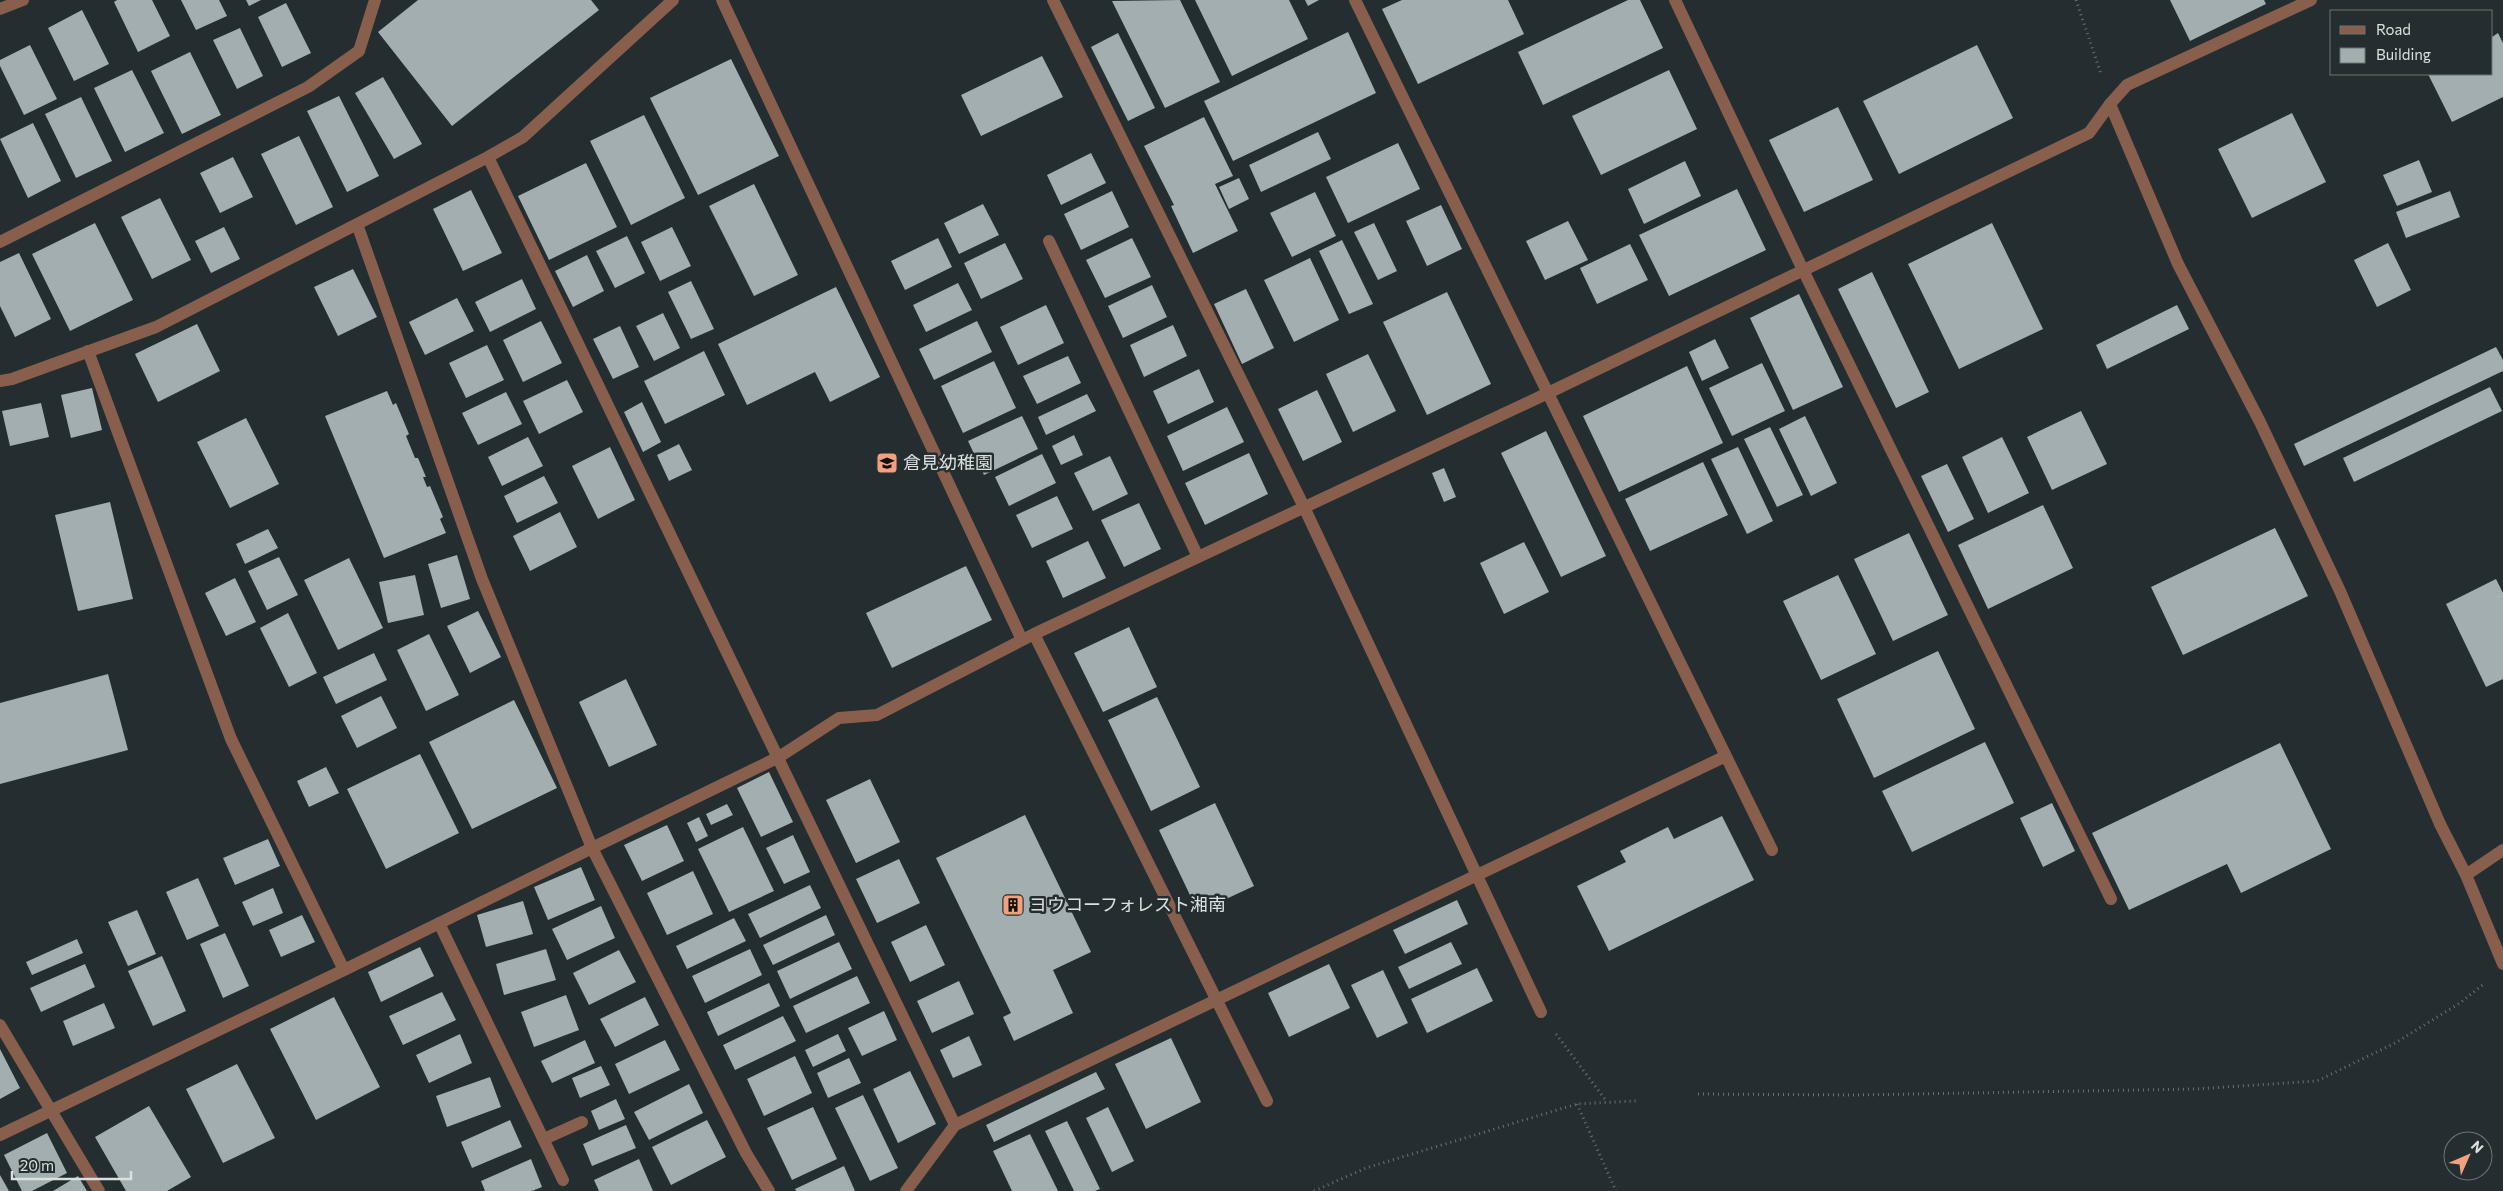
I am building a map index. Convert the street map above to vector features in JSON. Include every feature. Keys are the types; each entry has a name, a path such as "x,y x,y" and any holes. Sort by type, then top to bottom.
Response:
{"street":[{"path":"0,9 23,0"},
{"path":"0,242 308,87 359,51 374,0"},
{"path":"0,381 12,379 156,327 488,157 523,136 673,0"},
{"path":"722,0 1028,637 1216,998 1267,1101"},
{"path":"1052,0 1304,507 1541,1012"},
{"path":"1355,0 1772,850"},
{"path":"1675,0 1803,270 2111,899"},
{"path":"0,1136 52,1109 344,970 779,757 839,718 876,715 1028,637 1548,393 2089,132 2127,85 2311,0"},
{"path":"2110,104 2178,264 2260,422 2340,591 2440,824 2466,875 2503,964"},
{"path":"488,157 955,1125"},
{"path":"357,224 482,580 592,848 746,1152 769,1191"},
{"path":"1049,241 1198,557"},
{"path":"88,352 232,738 344,970"},
{"path":"906,1191 955,1125 1216,998 1477,876 1726,756"},
{"path":"2466,875 2503,850"},
{"path":"439,923 563,1180"},
{"path":"0,1025 52,1109 99,1191"},
{"path":"544,1139 582,1122"}],"path":[{"path":"2076,0 2110,104"},
{"path":"1698,1094 1856,1095 2185,1089 2317,1081 2395,1043 2460,1003 2489,980"},
{"path":"1541,1012 1570,1055 1608,1103"},
{"path":"1314,1191 1366,1168 1577,1104 1636,1101"},
{"path":"1577,1104 1616,1191"}],"building":[{"path":"117,0 152,0 170,36 138,52 114,2"},
{"path":"181,0 219,0 227,16 196,30"},
{"path":"246,0 261,0 249,6"},
{"path":"418,0 591,0 599,10 452,126 378,32"},
{"path":"1180,0 1220,82 1165,108 1112,1"},
{"path":"1195,0 1289,0 1308,39 1232,76"},
{"path":"1305,0 1319,0 1308,6"},
{"path":"1402,0 1508,0 1524,34 1418,84 1382,9"},
{"path":"1628,0 1640,0 1663,48 1543,105 1518,52"},
{"path":"2170,0 2264,0 2266,4 2190,41"},
{"path":"286,3 311,53 282,67 258,17"},
{"path":"82,10 109,64 74,81 48,28"},
{"path":"240,28 263,76 237,89 213,40"},
{"path":"1348,32 1376,93 1233,161 1204,101"},
{"path":"1118,33 1155,108 1128,121 1091,47"},
{"path":"2498,33 2503,43 2503,97 2452,122 2428,75 2493,75 2493,36"},
{"path":"30,45 57,99 24,115 0,66 0,60"},
{"path":"1977,45 2013,118 1899,174 1863,101"},
{"path":"190,52 221,115 182,134 151,71"},
{"path":"1042,56 1063,97 981,136 961,95"},
{"path":"731,59 779,156 698,195 650,98"},
{"path":"132,70 164,133 125,152 94,88"},
{"path":"1669,70 1697,129 1601,175 1572,116"},
{"path":"383,77 422,144 394,159 355,93"},
{"path":"339,96 379,176 347,192 307,111"},
{"path":"81,97 112,161 76,178 45,114"},
{"path":"1838,107 1873,180 1804,212 1769,140"},
{"path":"2292,113 2326,182 2252,218 2218,149"},
{"path":"644,115 685,198 631,225 590,141"},
{"path":"1204,117 1233,176 1215,184 1238,231 1193,253 1171,206 1174,205 1144,146"},
{"path":"33,123 61,181 28,198 0,139"},
{"path":"1318,132 1331,159 1261,192 1249,165"},
{"path":"299,136 333,207 296,225 261,154"},
{"path":"1398,143 1420,189 1348,223 1326,177"},
{"path":"1091,153 1106,183 1061,205 1047,175"},
{"path":"233,157 253,197 220,213 200,173"},
{"path":"2419,160 2432,192 2397,206 2383,175"},
{"path":"1685,161 1701,196 1644,224 1628,189"},
{"path":"586,163 617,227 549,260 518,196"},
{"path":"1239,178 1249,199 1229,209 1219,187"},
{"path":"754,184 798,275 754,296 709,206"},
{"path":"1737,189 1766,250 1669,296 1639,235"},
{"path":"471,190 502,253 463,271 433,209"},
{"path":"1112,191 1129,227 1081,250 1064,214"},
{"path":"2450,191 2460,217 2406,238 2396,212"},
{"path":"1315,192 1336,236 1292,257 1270,213"},
{"path":"160,198 191,260 152,279 121,217"},
{"path":"983,204 999,235 959,254 944,223"},
{"path":"1441,205 1462,249 1427,266 1406,221"},
{"path":"1568,221 1588,260 1545,280 1526,241"},
{"path":"95,223 133,300 70,331 32,254"},
{"path":"1374,223 1397,271 1378,280 1354,232"},
{"path":"1992,223 2043,329 1959,369 1908,264"},
{"path":"224,227 240,259 211,273 195,241"},
{"path":"672,227 691,266 660,281 641,242"},
{"path":"627,236 645,273 615,288 596,251"},
{"path":"938,238 952,267 905,290 891,261"},
{"path":"1132,238 1151,277 1105,298 1086,260"},
{"path":"1342,240 1373,304 1349,314 1319,251"},
{"path":"1005,243 1023,279 981,299 964,263"},
{"path":"2388,243 2411,290 2377,307 2354,260"},
{"path":"1630,244 1648,280 1597,304 1580,268"},
{"path":"19,253 51,319 15,337 0,306 0,262"},
{"path":"587,255 604,291 573,307 555,271"},
{"path":"1310,258 1339,320 1294,342 1264,280"},
{"path":"353,269 377,317 338,336 314,287"},
{"path":"1872,272 1929,392 1896,408 1838,289"},
{"path":"522,279 536,309 490,332 475,302"},
{"path":"691,281 714,329 691,339 668,292"},
{"path":"958,283 972,310 926,332 913,305"},
{"path":"1152,285 1167,317 1123,338 1108,306"},
{"path":"836,287 880,377 830,402 815,372 747,405 718,344"},
{"path":"1246,289 1274,348 1242,364 1214,304"},
{"path":"1447,292 1491,384 1427,415 1383,322"},
{"path":"1799,294 1843,387 1793,410 1750,318"},
{"path":"457,298 474,331 425,355 409,322"},
{"path":"1046,305 1064,343 1018,365 1000,327"},
{"path":"2177,305 2189,329 2107,369 2096,345"},
{"path":"663,313 680,348 654,361 636,326"},
{"path":"541,321 562,363 523,382 503,340"},
{"path":"977,321 992,352 934,380 919,349"},
{"path":"197,324 220,371 158,402 135,354"},
{"path":"1173,325 1187,356 1144,377 1130,345"},
{"path":"620,326 639,367 613,379 593,339"},
{"path":"1715,339 1729,368 1702,381 1689,352"},
{"path":"487,345 504,380 466,398 449,363"},
{"path":"2496,347 2503,360 2503,371 2304,466 2294,444"},
{"path":"704,351 725,395 665,424 644,381"},
{"path":"1368,354 1396,411 1353,432 1326,374"},
{"path":"1068,356 1081,383 1037,404 1023,376"},
{"path":"994,361 1016,408 963,433 941,386"},
{"path":"1762,363 1785,411 1732,436 1709,388"},
{"path":"1687,366 1723,443 1619,492 1583,416"},
{"path":"1199,369 1214,402 1168,424 1153,391"},
{"path":"567,380 583,412 539,434 523,401"},
{"path":"2490,387 2502,411 2354,482 2343,458"},
{"path":"92,388 102,430 71,438 61,395"},
{"path":"1317,390 1342,442 1303,461 1278,409"},
{"path":"387,391 393,405 396,403 409,434 406,436 415,458 418,458 426,477 423,477 427,487 430,486 443,517 440,519 446,533 384,558 325,416"},
{"path":"506,392 522,424 478,445 462,413"},
{"path":"1087,394 1096,411 1046,435 1038,417"},
{"path":"642,402 661,442 643,452 624,412"},
{"path":"41,403 49,437 10,446 2,411"},
{"path":"1227,407 1244,442 1183,471 1167,436"},
{"path":"2081,411 2107,464 2052,490 2027,437"},
{"path":"1022,416 1038,449 984,475 968,441"},
{"path":"1805,416 1837,483 1811,496 1779,429"},
{"path":"246,418 279,484 230,508 197,442"},
{"path":"1770,427 1803,495 1777,507 1744,439"},
{"path":"1546,431 1606,556 1561,577 1501,453"},
{"path":"1074,435 1083,455 1061,465 1052,446"},
{"path":"528,437 543,466 502,486 488,457"},
{"path":"2002,437 2029,493 1988,513 1962,457"},
{"path":"679,444 692,470 669,481 657,455"},
{"path":"610,447 635,500 598,519 572,466"},
{"path":"1738,447 1773,521 1747,534 1711,459"},
{"path":"1249,453 1268,494 1205,525 1185,483"},
{"path":"1042,454 1056,483 1009,506 995,477"},
{"path":"1110,456 1128,494 1093,511 1074,473"},
{"path":"1703,462 1728,515 1650,551 1625,499"},
{"path":"1947,464 1974,519 1948,532 1921,476"},
{"path":"1444,468 1456,497 1444,502 1432,473"},
{"path":"544,476 558,503 517,523 504,496"},
{"path":"1057,496 1073,529 1032,548 1016,515"},
{"path":"110,502 133,599 78,611 55,515"},
{"path":"1139,503 1161,549 1124,567 1101,520"},
{"path":"2043,505 2073,568 1988,609 1958,545"},
{"path":"560,512 577,547 530,571 513,536"},
{"path":"2275,528 2308,596 2183,655 2151,587"},
{"path":"268,529 278,548 245,564 236,544"},
{"path":"1909,533 1948,615 1893,641 1854,559"},
{"path":"1088,541 1106,578 1063,598 1046,561"},
{"path":"1524,542 1549,592 1504,614 1480,563"},
{"path":"457,555 470,599 441,608 428,564"},
{"path":"279,557 298,595 267,610 248,571"},
{"path":"349,558 383,628 338,650 304,580"},
{"path":"966,566 992,620 892,668 866,613"},
{"path":"415,575 424,615 388,623 379,582"},
{"path":"1838,575 1876,654 1821,680 1783,601"},
{"path":"235,578 256,622 226,636 205,593"},
{"path":"2496,579 2503,593 2503,679 2486,687 2446,604"},
{"path":"478,611 501,657 470,673 447,626"},
{"path":"288,613 317,673 289,687 260,628"},
{"path":"1129,627 1157,687 1103,712 1074,653"},
{"path":"429,634 459,695 426,711 397,650"},
{"path":"1938,651 1975,729 1874,778 1837,699"},
{"path":"374,653 387,680 336,704 323,677"},
{"path":"108,674 128,750 0,784 0,703"},
{"path":"626,679 657,745 609,767 579,702"},
{"path":"381,696 397,728 357,748 341,716"},
{"path":"1157,697 1200,787 1151,811 1108,720"},
{"path":"514,700 557,788 472,829 429,742"},
{"path":"1985,742 2014,803 1912,852 1882,791"},
{"path":"2280,743 2331,849 2241,893 2227,864 2129,910 2092,833"},
{"path":"420,754 459,833 386,869 347,789"},
{"path":"326,767 339,793 309,807 297,781"},
{"path":"769,772 793,822 761,837 737,788"},
{"path":"870,779 900,842 856,863 826,800"},
{"path":"1215,803 1254,886 1198,912 1159,830"},
{"path":"2052,803 2075,851 2043,867 2020,818"},
{"path":"727,804 733,815 711,825 706,814"},
{"name":"ヨウコーフォレスト湘南","path":"1025,815 1091,952 1053,970 1073,1013 1014,1041 1003,1017 1011,1013 936,858"},
{"path":"1722,816 1754,880 1609,951 1577,886 1626,862 1620,851 1668,827 1674,839"},
{"path":"699,817 708,836 696,842 687,823"},
{"path":"667,825 684,861 642,881 624,845"},
{"path":"743,827 774,891 729,912 698,849"},
{"path":"793,835 810,872 784,884 766,848"},
{"path":"268,839 280,866 235,885 223,858"},
{"path":"899,859 920,903 877,923 856,879"},
{"path":"581,867 595,900 548,920 534,887"},
{"path":"693,871 713,914 667,935 647,893"},
{"path":"198,878 219,926 187,940 166,892"},
{"path":"810,885 821,908 760,938 748,914"},
{"path":"273,888 283,913 253,926 242,902"},
{"path":"1457,900 1468,924 1405,954 1393,930"},
{"path":"523,901 533,934 486,947 477,915"},
{"path":"601,906 615,938 567,960 552,929"},
{"path":"137,910 156,954 128,966 108,922"},
{"path":"302,915 315,942 281,957 269,930"},
{"path":"826,915 835,935 773,965 763,945"},
{"path":"734,918 746,941 687,969 676,946"},
{"path":"926,925 945,965 910,982 891,942"},
{"path":"225,933 249,986 223,998 200,944"},
{"path":"77,939 83,953 32,975 26,962"},
{"path":"839,942 852,969 790,999 777,971"},
{"path":"1451,942 1462,964 1409,989 1398,967"},
{"path":"420,947 434,976 381,1002 368,972"},
{"path":"546,949 556,980 504,995 496,964"},
{"path":"750,949 762,975 705,1003 692,976"},
{"path":"619,950 636,982 589,1005 573,973"},
{"path":"162,956 186,1011 153,1026 128,971"},
{"path":"85,964 95,987 41,1012 30,988"},
{"path":"1329,964 1350,1008 1289,1037 1268,993"},
{"path":"1477,968 1493,1001 1427,1033 1411,999"},
{"path":"1383,970 1408,1023 1377,1038 1351,985"},
{"path":"857,976 870,1003 806,1033 793,1006"},
{"path":"959,981 974,1014 932,1033 917,1001"},
{"path":"769,983 780,1006 718,1036 707,1012"},
{"path":"442,992 456,1020 403,1045 389,1016"},
{"path":"566,995 579,1030 534,1047 521,1012"},
{"path":"334,997 380,1087 316,1120 270,1029"},
{"path":"645,997 659,1025 615,1047 600,1019"},
{"path":"104,1003 115,1028 73,1046 63,1021"},
{"path":"884,1011 897,1040 862,1056 848,1028"},
{"path":"783,1016 796,1041 735,1070 723,1045"},
{"path":"460,1034 472,1063 429,1083 416,1055"},
{"path":"838,1034 846,1051 813,1067 805,1050"},
{"path":"969,1036 982,1065 953,1078 940,1050"},
{"path":"1171,1038 1201,1102 1146,1129 1115,1064"},
{"path":"585,1040 595,1063 552,1083 541,1061"},
{"path":"665,1040 680,1070 629,1094 615,1064"},
{"path":"0,1049 20,1088 0,1099"},
{"path":"795,1056 812,1093 764,1116 747,1079"},
{"path":"849,1058 861,1083 828,1098 817,1073"},
{"path":"237,1064 275,1138 223,1163 186,1089"},
{"path":"601,1066 610,1085 580,1098 572,1078"},
{"path":"910,1071 936,1124 898,1143 873,1089"},
{"path":"1096,1072 1105,1089 994,1142 986,1125"},
{"path":"490,1077 501,1107 447,1127 436,1096"},
{"path":"689,1084 703,1113 649,1140 634,1112"},
{"path":"863,1095 898,1168 870,1181 835,1108"},
{"path":"616,1099 625,1119 599,1130 591,1111"},
{"path":"149,1106 191,1177 167,1191 126,1191 95,1137"},
{"path":"813,1107 837,1159 792,1180 767,1128"},
{"path":"1108,1107 1134,1161 1112,1172 1086,1118"},
{"path":"510,1120 522,1147 472,1168 461,1142"},
{"path":"707,1120 726,1157 671,1185 652,1147"},
{"path":"1067,1121 1100,1189 1095,1191 1074,1191 1045,1131"},
{"path":"626,1125 636,1148 592,1166 583,1144"},
{"path":"47,1133 67,1173 32,1191 22,1191 4,1155"},
{"path":"1030,1134 1058,1191 1012,1191 993,1151"},
{"path":"531,1159 542,1187 532,1191 485,1191 481,1181"},
{"path":"639,1159 653,1191 599,1191 594,1180"},
{"path":"844,1166 855,1191 796,1191 795,1189"},
{"path":"0,1175 9,1191 0,1191"},
{"path":"78,1176 87,1191 53,1191"}],"place":[{"name":"倉見幼稚園","path":"887,463"},
{"name":"ヨウコーフォレスト湘南","path":"1013,905"}]}
